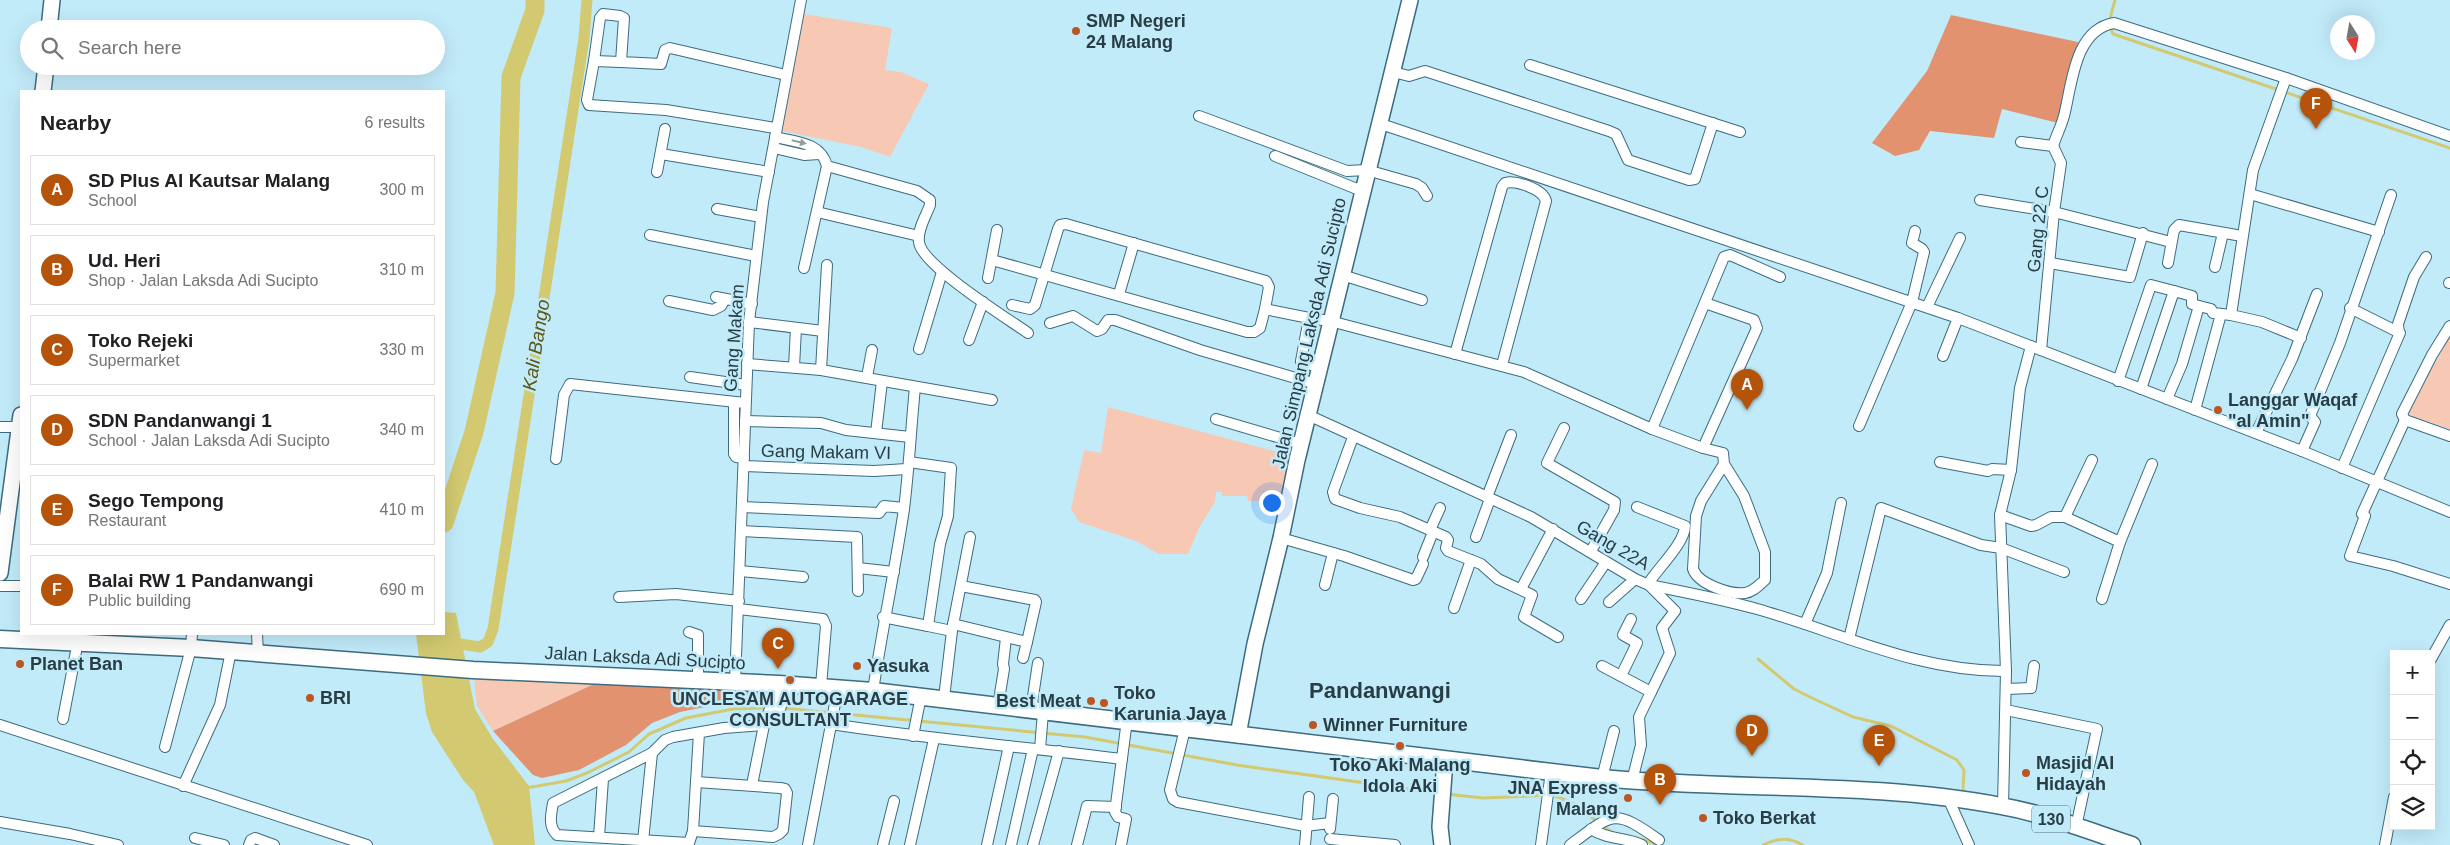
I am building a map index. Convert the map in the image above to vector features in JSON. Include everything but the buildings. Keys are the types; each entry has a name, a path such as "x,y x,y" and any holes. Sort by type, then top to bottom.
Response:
{"main road":[{"name":"Jalan Laksda Adi Sucipto","path":"0,639 192,641 231,651 404,666 735,682 781,691 821,686 873,691 944,698 998,706 1039,715 1127,720 1238,736 1445,760 1550,780 1602,778 1706,786 1834,787 1948,798 2003,806 2132,845"}],"street":[{"path":"50,20 52,0"},
{"name":"Gang Makam","path":"735,682 745,421 740,403 746,385 750,322 761,217 774,148 775,132 801,0"},
{"name":"Jalan Simpang Laksda Adi Sucipto","path":"1238,736 1265,598 1281,538 1301,444 1378,123 1393,72 1410,0"},
{"path":"621,62 624,18 623,16 603,14 600,18 587,100 590,106 666,110 775,132 816,148 827,166 804,268"},
{"path":"2021,142 2053,146 2063,119 2077,59 2082,48 2109,24 2283,86 2450,136"},
{"path":"594,61 661,64 665,50 670,48 786,75"},
{"path":"1530,65 1740,132"},
{"path":"1393,72 1409,76 1425,71 1609,131 1616,134 1628,160 1689,180 1695,179 1713,123"},
{"path":"43,90 45,75"},
{"path":"2195,410 2226,315 2253,170 2283,86"},
{"path":"1199,116 1348,171 1367,170 1416,184 1422,188 1427,196"},
{"path":"1378,123 1958,318 2302,451 2450,512"},
{"path":"657,172 665,129"},
{"name":"Gang 22 C","path":"2003,806 2006,671 2000,515 2011,470 2020,388 2036,348 2050,263 2054,212 2061,163 2053,146"},
{"path":"774,148 804,155 819,154"},
{"path":"660,154 769,172"},
{"path":"1275,156 1362,191"},
{"path":"827,166 917,191 926,196 930,200 930,205 919,236 922,253 942,272 1028,333"},
{"path":"1455,354 1502,187 1505,183 1512,182 1541,192 1546,201 1502,365"},
{"path":"2250,194 2379,232"},
{"path":"2302,451 2315,422 2310,416 2335,357 2350,308 2391,195"},
{"path":"1980,200 2054,212 2143,233 2171,242"},
{"path":"717,209 761,217"},
{"path":"817,212 919,236"},
{"path":"992,260 1045,275 1119,294 1250,332 1260,328 1269,287 1266,281 1063,224 1058,229 1045,275 1034,306 1030,309 1012,305"},
{"path":"2168,263 2174,230 2179,225 2242,236"},
{"path":"988,278 998,230"},
{"path":"1859,426 1912,302 1924,252 1912,243 1915,231"},
{"path":"2050,263 2130,278 2143,233"},
{"path":"2215,267 2223,233"},
{"path":"650,235 756,256"},
{"path":"1927,307 1960,238"},
{"path":"1119,294 1134,243"},
{"path":"1652,429 1726,255 1780,277"},
{"path":"2342,468 2400,333 2398,324 2414,278 2426,257"},
{"path":"820,370 827,265"},
{"path":"919,349 942,272"},
{"path":"1342,275 1422,300"},
{"path":"2118,381 2151,285 2193,296 2192,304 2226,315 2262,322 2301,338"},
{"path":"2141,389 2174,291"},
{"path":"2256,433 2301,338 2317,294"},
{"path":"670,300 713,310 721,306 721,298 752,304"},
{"path":"969,340 983,302"},
{"path":"1703,448 1757,323 1705,303"},
{"path":"2167,399 2182,364 2199,306"},
{"path":"2350,308 2400,333"},
{"path":"1265,309 1330,321 1502,365 1537,376 1652,429 1703,448 1723,453 1724,464 1744,496 1765,552 1764,580 1747,593 1736,593 1715,587 1697,576 1693,569 1696,516 1701,501 1724,464"},
{"path":"1050,323 1073,316 1098,331 1102,329 1108,320 1115,320 1200,350 1316,384"},
{"path":"1309,318 1301,359 1305,364 1320,368"},
{"path":"1943,356 1958,318"},
{"path":"750,322 823,331"},
{"path":"2450,326 2402,414 2405,420 2450,436"},
{"path":"794,367 796,328"},
{"path":"867,378 872,350"},
{"path":"747,364 820,370 992,400"},
{"path":"690,377 746,385"},
{"path":"876,432 882,381"},
{"path":"556,459 564,395 570,384 740,403 734,456 744,462"},
{"path":"873,691 884,617 894,572 904,508 916,387"},
{"name":"Gang 22A","path":"1308,415 1553,529 1606,562 1648,584 1756,608 1876,649 1949,667 1978,671 2006,671"},
{"path":"1216,419 1301,444"},
{"path":"2405,420 2362,514 2365,516 2350,556 2393,566 2450,584"},
{"path":"0,427 20,421"},
{"path":"745,421 821,423 846,430 910,437"},
{"path":"0,573 20,428"},
{"path":"1564,428 1547,462 1615,502 1614,510 1590,551"},
{"path":"1476,537 1511,435"},
{"path":"1353,437 1333,498 1360,508 1400,518 1448,539 1446,548 1448,552 1481,564 1498,580 1532,595 1524,617 1558,638"},
{"path":"2065,517 2092,460"},
{"name":"Gang Makam VI","path":"744,462 879,472 908,465 948,466 952,471 948,516 940,544 928,626"},
{"path":"1940,462 1988,471 1992,469 2011,470"},
{"path":"2102,600 2120,542 2152,464"},
{"path":"1805,624 1827,574 1841,503"},
{"path":"742,507 867,513 880,513 884,506 904,508"},
{"path":"1632,781 1641,744 1639,717 1670,653 1662,627 1675,611 1648,584 1679,542 1685,529 1684,524 1637,507"},
{"path":"1281,538 1334,553 1413,580 1416,579 1440,508"},
{"path":"1849,639 1878,511 1881,508 1982,544 2001,548 2064,572"},
{"path":"2000,515 2031,526 2051,517 2065,517 2120,542"},
{"path":"1521,589 1553,529"},
{"path":"742,531 857,537 858,591"},
{"path":"944,698 953,627 970,537"},
{"path":"1325,586 1334,553"},
{"path":"1454,608 1471,560"},
{"path":"1581,598 1606,562"},
{"path":"858,568 894,572"},
{"path":"740,571 803,577"},
{"path":"1609,602 1635,578"},
{"path":"0,586 20,586"},
{"path":"961,586 1036,600 1024,658"},
{"path":"619,598 676,594 821,618 826,626 821,686"},
{"path":"884,617 928,626 953,627 1027,642"},
{"path":"1621,676 1637,642 1623,635 1631,619"},
{"path":"2435,652 2450,625"},
{"path":"689,632 698,635 698,681"},
{"path":"257,635 258,654"},
{"path":"998,706 1004,669 1006,638"},
{"path":"63,719 78,641"},
{"path":"164,747 192,641"},
{"path":"183,786 220,705 231,651"},
{"path":"1011,845 1038,746 1038,663"},
{"path":"1602,666 1651,692"},
{"path":"2006,689 2031,688 2033,686 2034,666"},
{"path":"808,845 838,688"},
{"path":"752,785 770,717 781,691"},
{"path":"913,736 920,696"},
{"path":"2006,710 2097,729 2076,827"},
{"path":"833,715 934,740 1010,746 1038,746 1059,751 1122,756"},
{"path":"699,733 691,840 684,844 557,835 551,826 553,803 603,780 652,753 665,740 770,717"},
{"path":"1121,845 1126,820 1116,815 1116,807 1127,720"},
{"path":"0,725 367,845"},
{"path":"1185,729 1170,790 1173,799 1178,802 1305,826 1330,823"},
{"path":"1602,778 1614,731"},
{"path":"910,845 934,740"},
{"path":"987,845 1010,746"},
{"path":"1033,845 1059,751"},
{"path":"643,841 652,753"},
{"path":"1442,845 1441,802 1445,760"},
{"path":"599,837 603,780"},
{"path":"1541,845 1550,780"},
{"path":"693,830 773,837 783,830 787,793 785,789 780,788 696,782"},
{"path":"1305,845 1305,826 1309,797"},
{"path":"1948,798 1969,845"},
{"path":"1333,799 1330,842 1395,845"},
{"path":"883,845 894,801"},
{"path":"1077,845 1087,806 1116,807"},
{"path":"1570,845 1604,820 1619,817 1627,819 1659,840"},
{"path":"0,822 70,834 118,845"},
{"path":"2388,844 2390,828"},
{"path":"1592,829 1610,838 1627,839 1638,844"},
{"path":"195,838 224,845"},
{"path":"249,845 251,840 255,838 274,845"}],"shaded area":[{"path":"804,14 892,28 885,70 901,72 929,84 890,157 861,147 782,131 781,123"},
{"path":"1951,15 2078,42 2058,123 2002,109 1994,138 1930,131 1919,150 1895,156 1872,143 1927,71"},
{"path":"2450,337 2450,429 2413,417 2407,411"},
{"path":"1108,407 1293,456 1283,501 1248,501 1247,496 1222,496 1222,492 1216,492 1215,502 1200,526 1188,554 1159,554 1136,541 1079,522 1071,509 1084,450 1101,453"},
{"path":"445,612 456,613 475,709 493,739 529,786 535,845 494,845 474,792 463,780 432,732 426,713 416,635 445,635"},
{"path":"474,678 594,684 493,731 477,706"},
{"path":"594,684 772,691 768,702 710,706 680,712 652,723 626,745 579,770 542,778 533,775 493,731"}],"waterway":[{"name":"Kali Bango","path":"445,520 474,432 505,293 511,77 535,10 535,0"},
{"name":"Kali Bango","path":"447,642 480,647 488,642 493,629 584,38 587,0"},
{"path":"2115,0 2110,21 2113,34 2450,148"},
{"path":"1758,659 1794,689 1853,717 1891,726 1957,760 1964,770 1963,790"},
{"path":"526,788 566,781 587,773 629,752 649,734 686,718 733,709 768,708"},
{"path":"782,708 1085,737 1237,765 1437,793"},
{"path":"1446,794 1483,798 1553,795 1572,803 1613,833"},
{"path":"1634,837 1659,845"},
{"path":"1763,845 1783,839 1803,845"}],"place":[{"name":"SMP Negeri 24 Malang","path":"1076,31"},
{"name":"Balai RW 1 Pandanwangi","path":"2316,129"},
{"name":"SD Plus Al Kautsar Malang","path":"1747,410"},
{"name":"Langgar Waqaf \"al Amin\"","path":"2218,410"},
{"name":"Planet Ban","path":"20,664"},
{"name":"Yasuka","path":"857,666"},
{"name":"Toko Rejeki","path":"778,669"},
{"name":"UNCLESAM AUTOGARAGE CONSULTANT","path":"790,680"},
{"name":"BRI","path":"310,698"},
{"name":"Best Meat","path":"1091,701"},
{"name":"Toko Karunia Jaya","path":"1104,703"},
{"name":"Winner Furniture","path":"1313,725"},
{"name":"Toko Aki Malang Idola Aki","path":"1400,746"},
{"name":"SDN Pandanwangi 1","path":"1752,756"},
{"name":"Sego Tempong","path":"1879,766"},
{"name":"Masjid Al Hidayah","path":"2026,773"},
{"name":"JNA Express Malang","path":"1628,798"},
{"name":"Ud. Heri","path":"1660,805"},
{"name":"Toko Berkat","path":"1703,818"}],"district":[{"name":"Pandanwangi","path":"1380,690"}]}
